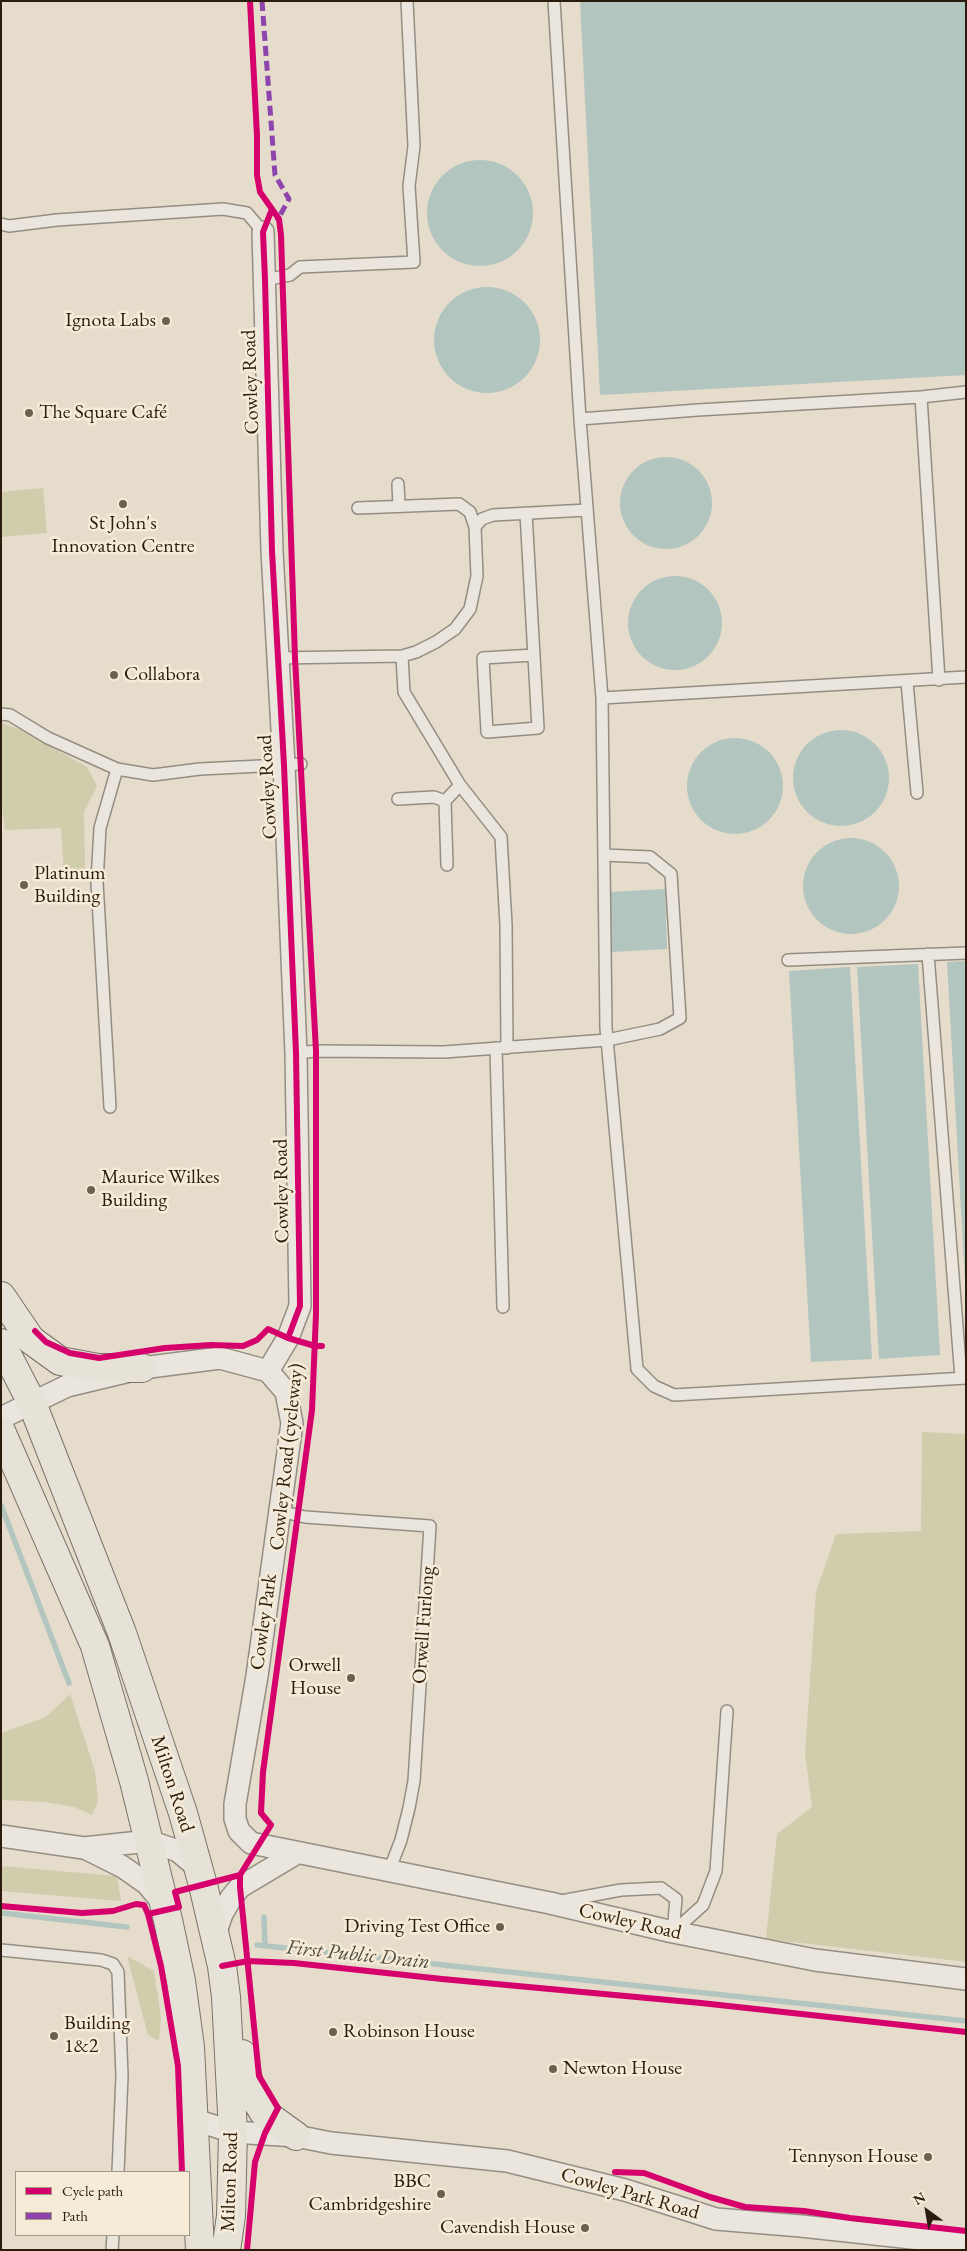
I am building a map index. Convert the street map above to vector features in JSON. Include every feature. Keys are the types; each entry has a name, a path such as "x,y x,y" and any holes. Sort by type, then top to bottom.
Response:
{"main road":[{"path":"1,1296 31,1340 60,1361 98,1368 142,1368"},
{"name":"Milton Road","path":"1,1343 32,1403 122,1633 183,1813 222,1966 226,1997 233,2132 231,2216 226,2250"},
{"name":"Milton Road","path":"1,1431 95,1646 149,1841 182,1990 190,2047 200,2250"},
{"path":"122,1633 137,1711 160,1794 160,1816 157,1832 149,1841"},
{"path":"226,1997 235,2017 251,2092 264,2113 296,2136"},
{"path":"207,2250 211,2236 214,2154 220,2140 233,2132"}],"street":[{"name":"Cowley Road","path":"263,232 277,658 293,764 300,1306 288,1338 268,1371"},
{"path":"1,1418 67,1386 142,1368 220,1358 268,1371"},
{"name":"Cowley Park","path":"260,1846 251,1843 239,1831 235,1818 235,1804 257,1676 292,1423 286,1392 268,1371"},
{"path":"1,1836 84,1848 149,1841 178,1851 197,1868"},
{"name":"Cowley Road","path":"260,1846 550,1903 673,1932 815,1960 966,1979"},
{"path":"84,1848 131,1872 147,1884 164,1905"},
{"path":"214,1937 222,1914 240,1887 297,1853"},
{"name":"Cowley Park Road","path":"195,2120 233,2132 296,2136 331,2143 507,2161 625,2190 716,2219 966,2244"},
{"path":"232,2170 246,2148 266,2133"}],"lane":[{"path":"264,280 290,275 300,267 414,262 409,186 414,146 407,1"},
{"path":"554,1 580,419 602,698 607,1040 637,1369 654,1386 674,1395 964,1378 928,954"},
{"path":"1,224 9,226 57,220 223,209 247,213 263,232"},
{"path":"580,419 698,410 922,398 966,392"},
{"path":"922,398 939,680"},
{"path":"398,484 399,506"},
{"path":"277,658 402,656 416,652 436,642 455,629 470,610 476,576 475,526 470,512 459,504 358,508"},
{"path":"475,526 482,518 493,515 587,510"},
{"path":"526,513 534,655 538,728 487,732 483,658 534,655"},
{"path":"402,656 404,692 460,785 501,838 506,925 502,1048 503,1307"},
{"path":"602,698 907,682 966,677"},
{"path":"907,682 917,793"},
{"path":"1,714 10,715 48,738 116,769 153,775 200,769 293,764"},
{"path":"110,1107 97,882 100,828 116,769"},
{"path":"446,865 445,801 460,785"},
{"path":"398,799 434,797 445,801"},
{"path":"296,1053 316,1051 444,1052 607,1040 660,1029 680,1018 671,874 650,856 604,855"},
{"path":"788,960 966,952"},
{"name":"Orwell Furlong","path":"280,1511 306,1517 430,1526 414,1781 403,1832 388,1872"},
{"path":"673,1932 703,1906 716,1871 727,1711"},
{"path":"550,1903 621,1890 661,1888 676,1899 673,1932"},
{"path":"1,1950 101,1960 113,1964 118,1972 122,2076 118,2171"},
{"path":"112,2250 113,2236"}],"shaded area":[{"path":"580,1 966,1 966,375 600,395"},
{"path":"480,160 500,164 517,176 529,193 533,213 529,233 517,250 500,262 480,266 460,262 443,250 431,233 427,213 431,193 443,176 460,164"},
{"path":"487,287 507,291 524,303 536,320 540,340 536,360 524,377 507,389 487,393 467,389 450,377 438,360 434,340 438,320 450,303 467,291"},
{"path":"666,457 684,460 699,470 709,485 712,503 709,521 699,536 684,546 666,549 648,546 633,536 623,521 620,503 623,485 633,470 648,460"},
{"path":"43,488 47,533 1,537 1,492"},
{"path":"675,576 693,580 708,590 718,605 722,623 718,641 708,656 693,666 675,670 657,666 642,656 632,641 628,623 632,605 642,590 657,580"},
{"path":"1,723 19,729 87,767 97,786 84,812 85,869 64,874 61,828 5,830 1,801"},
{"path":"841,730 859,734 875,744 885,760 889,778 885,796 875,812 859,822 841,826 823,822 807,812 797,796 793,778 797,760 807,744 823,734"},
{"path":"735,738 753,741 769,752 780,768 783,786 780,804 769,820 753,831 735,834 717,831 701,820 690,804 687,786 690,768 701,752 717,741"},
{"path":"851,838 869,842 885,852 895,868 899,886 895,904 885,920 869,930 851,934 833,930 817,920 807,904 803,886 807,868 817,852 833,842"},
{"path":"665,889 667,949 611,952 608,892"},
{"path":"966,961 966,1298 947,962"},
{"path":"918,964 940,1355 879,1359 857,967"},
{"path":"850,967 872,1359 811,1362 789,971"},
{"path":"922,1432 966,1434 966,1962 766,1939 777,1834 812,1807 805,1754 816,1592 836,1534 921,1531"},
{"path":"70,1694 95,1771 98,1801 92,1815 74,1807 46,1802 1,1800 1,1733 46,1717"},
{"path":"1,1866 117,1876 121,1901 1,1891"},
{"path":"127,1956 154,1971 161,2018 159,2041 148,2035"}],"waterway":[{"path":"1,1505 69,1683"},
{"path":"1,1913 127,1927"},
{"path":"264,1917 265,1945"},
{"name":"First Public Drain","path":"257,1945 966,2021"}],"marked path":[{"path":"262,1 275,175 289,199 277,221"}],"cycle path":[{"name":"Cowley Road (cycleway)","path":"240,1875 271,1825 261,1813 263,1772 312,1410 316,1314 316,1051 295,658 281,235 279,219 260,192 257,175 257,136 250,1"},
{"path":"272,209 263,232 272,551 284,765 296,1053 300,1306 288,1338"},
{"path":"35,1331 46,1342 70,1353 99,1358 165,1348 211,1345 243,1346 257,1340 268,1329 288,1338 315,1346 322,1346"},
{"path":"240,1875 259,2076 278,2108 265,2133 255,2162 247,2250"},
{"path":"148,1914 179,1907 175,1892 240,1875"},
{"path":"1,1906 82,1913 113,1911 136,1904 144,1905 161,1966 178,2066 182,2171"},
{"path":"222,1966 248,1961 294,1963 701,2003 966,2032"},
{"path":"615,2172 644,2173 710,2197 745,2207 804,2211 966,2231"}],"place":[{"name":"Ignota Labs","path":"166,321"},
{"name":"The Square Café","path":"29,413"},
{"name":"St John's Innovation Centre","path":"123,504"},
{"name":"Collabora","path":"114,675"},
{"name":"Platinum Building","path":"24,885"},
{"name":"Maurice Wilkes Building","path":"91,1190"},
{"name":"Orwell House","path":"351,1678"},
{"name":"Driving Test Office","path":"500,1927"},
{"name":"Robinson House","path":"333,2032"},
{"name":"Building 1&2","path":"54,2036"},
{"name":"Newton House","path":"553,2069"},
{"name":"Tennyson House","path":"928,2157"},
{"name":"BBC Cambridgeshire","path":"441,2194"},
{"name":"Cavendish House","path":"585,2228"}]}
